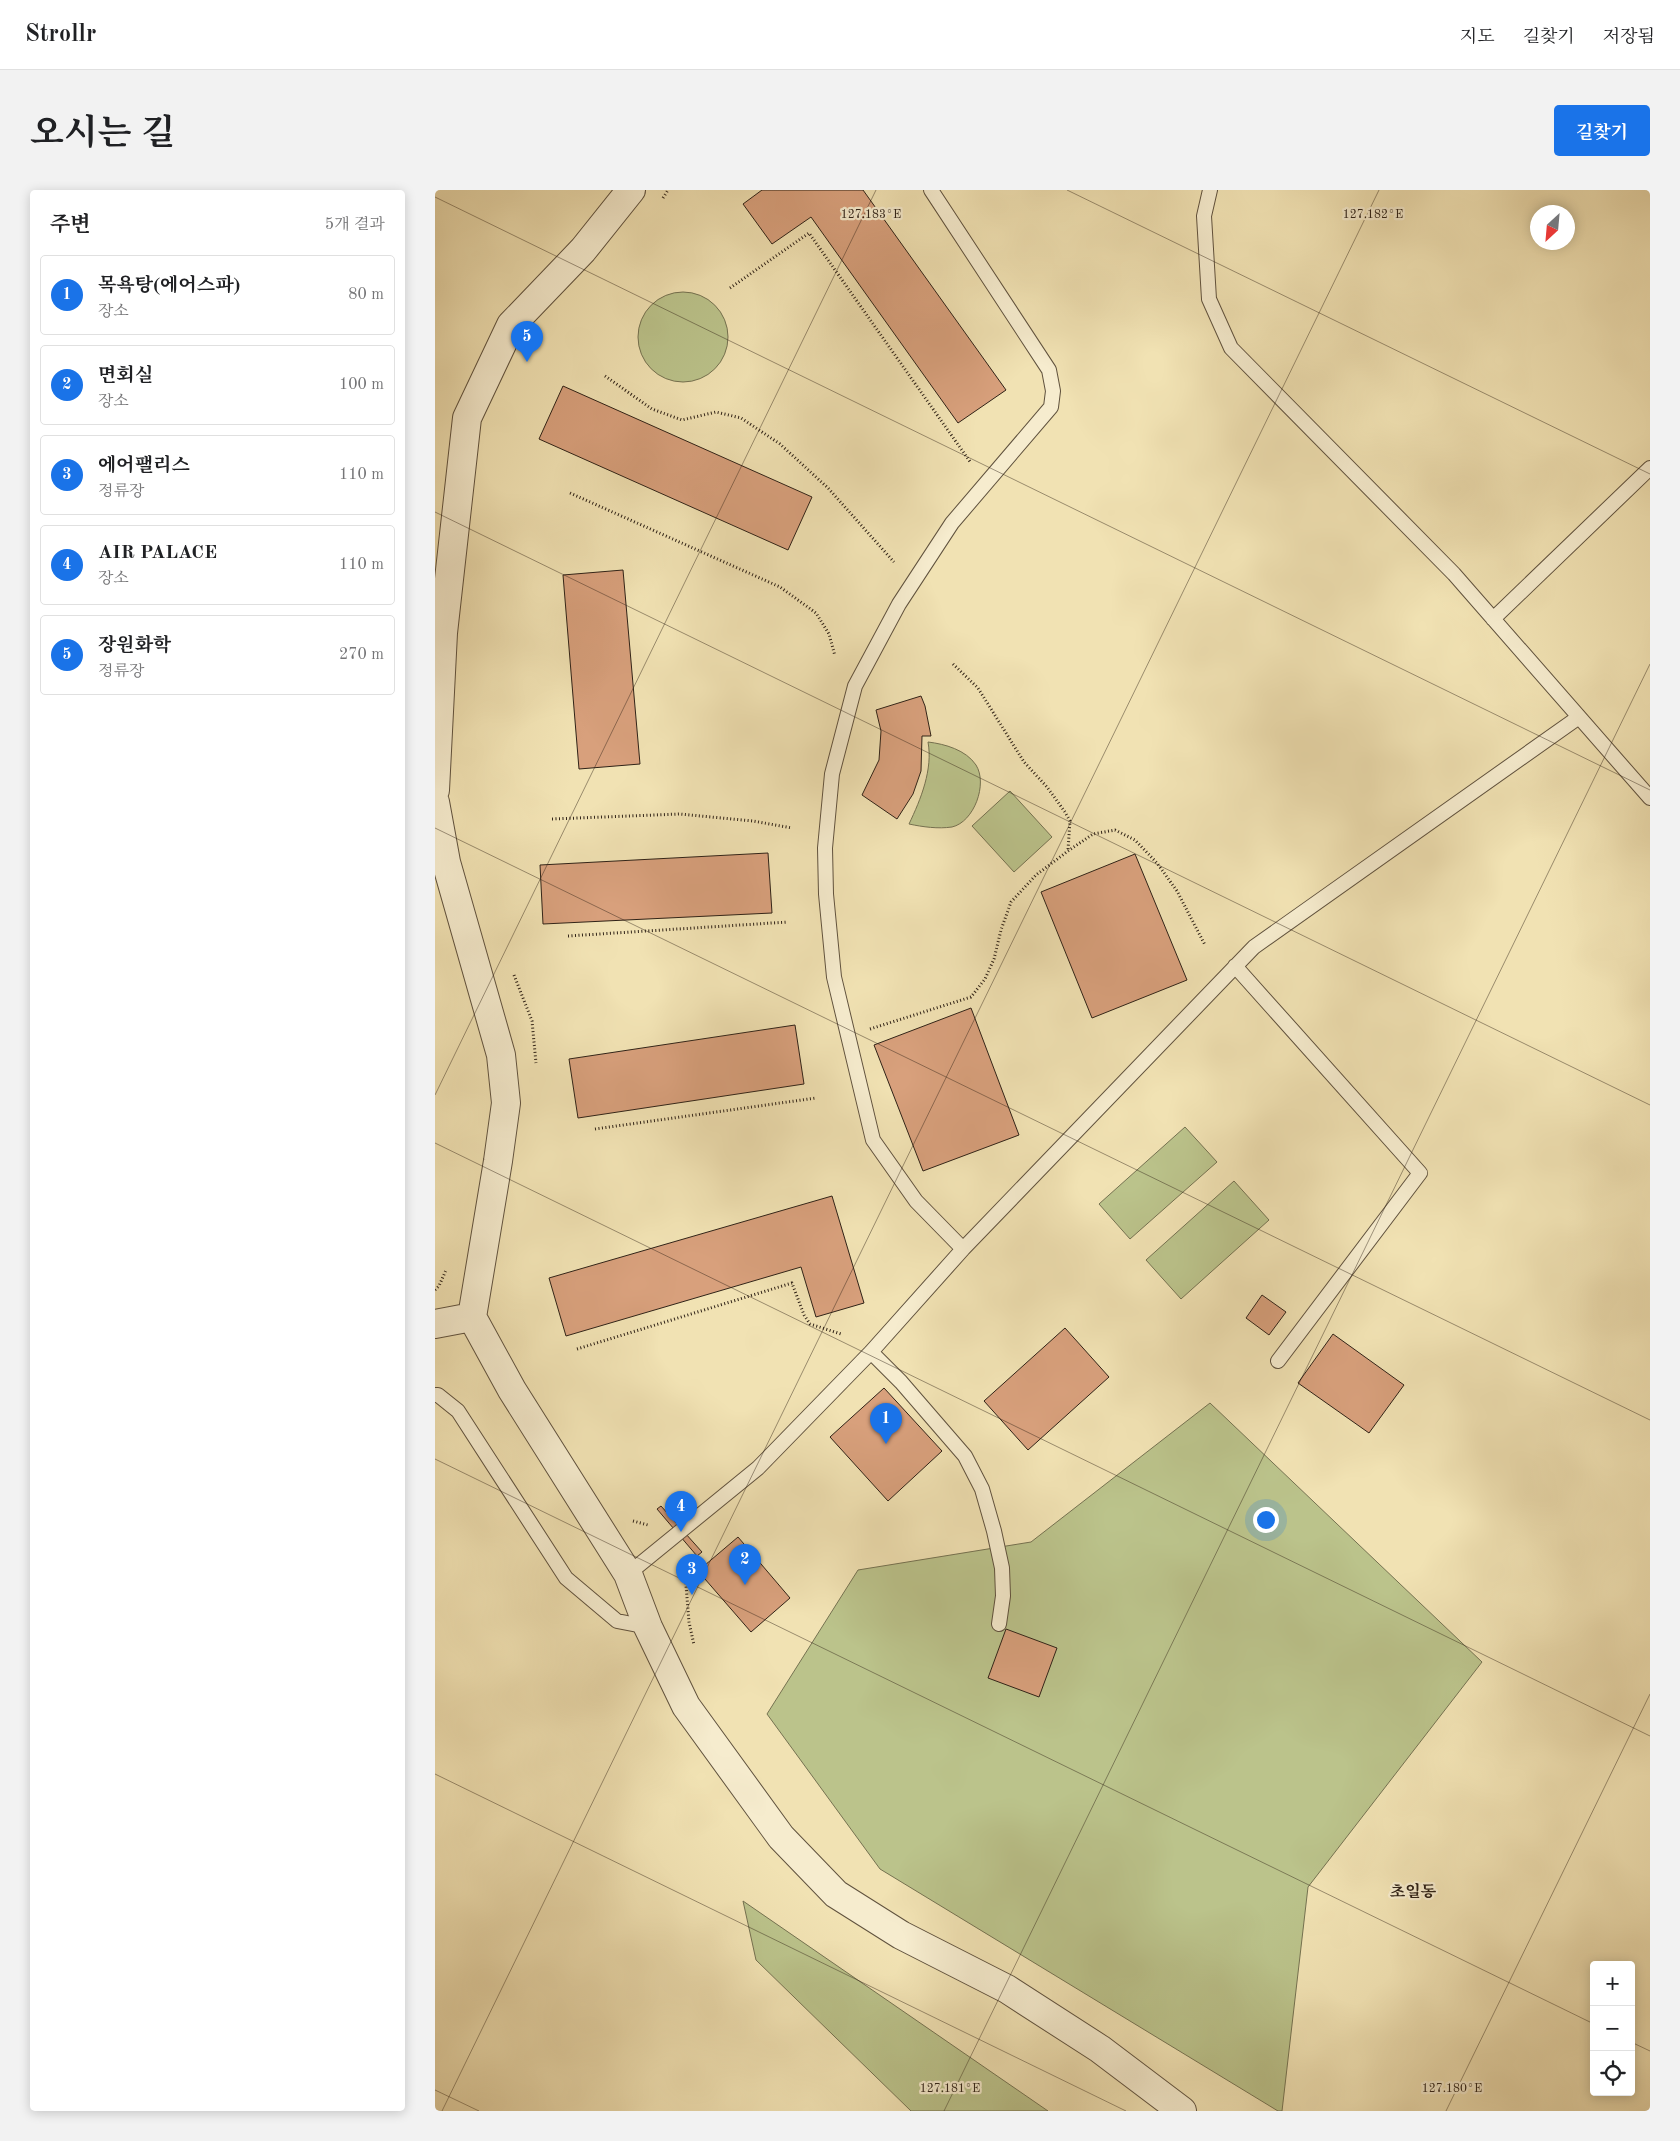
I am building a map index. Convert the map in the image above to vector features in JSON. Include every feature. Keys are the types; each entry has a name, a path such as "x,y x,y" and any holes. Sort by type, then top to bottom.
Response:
{"street":[{"path":"435,790 443,633 467,418 511,325 583,250 631,190"},
{"path":"435,802 446,862 501,1055 506,1103 472,1317 512,1390 628,1574 648,1627 686,1706 781,1837 835,1894 901,1935 1007,1989 1100,2049 1182,2111"},
{"path":"435,1324 472,1317"}],"lane":[{"path":"931,190 1049,370 1053,391 1051,407 952,523 899,604 855,686 833,774 825,848 826,894 834,977 873,1140 916,1201 963,1249"},
{"path":"1210,190 1204,216 1209,300 1231,348 1454,574 1650,798"},
{"path":"1493,619 1650,468"},
{"path":"628,1574 758,1468 871,1352 963,1249 1254,946 1579,717"},
{"path":"1235,966 1420,1173 1278,1361"},
{"path":"871,1352 901,1382 965,1456 982,1489 994,1531 1001,1568 1003,1596 999,1624"},
{"path":"435,1395 439,1395 458,1411 567,1578 617,1621 648,1627"}],"path":[{"path":"661,200 667,190"},
{"path":"730,288 809,233 974,468"},
{"path":"605,376 652,409 682,420 716,412 741,418 780,444 828,488 894,562"},
{"path":"570,493 780,587 816,612 829,634 835,656"},
{"path":"953,664 978,688 1023,762 1047,787 1065,812 1070,821 1067,851"},
{"path":"552,819 680,814 753,821 792,828"},
{"path":"862,1031 971,997 985,979 994,959 1001,930 1011,902 1037,875 1067,851 1093,834 1115,830 1135,840 1157,864 1177,891 1205,945"},
{"path":"568,936 788,922"},
{"path":"511,968 532,1021 536,1065"},
{"path":"595,1129 816,1098"},
{"path":"435,1290 439,1286 448,1266"},
{"path":"577,1349 792,1283 804,1315 810,1324 841,1334"},
{"path":"626,1514 640,1524 651,1525 684,1567 689,1622 697,1653"}],"green space":[{"path":"683,292 700,295 715,305 725,320 728,337 725,354 715,369 700,379 683,382 666,379 651,369 641,354 638,337 641,320 651,305 666,295"},
{"path":"928,742 948,746 967,755 976,765 979,773 980,782 977,801 967,818 960,824 952,827 941,828 909,824 925,784 929,763"},
{"path":"1010,791 1052,837 1014,872 972,826"},
{"path":"1185,1127 1217,1162 1130,1239 1099,1204"},
{"path":"1234,1181 1269,1220 1181,1299 1146,1260"},
{"path":"1210,1403 1482,1662 1308,1887 1282,2111 1278,2111 880,1869 767,1714 858,1570 1031,1542"},
{"path":"743,1901 1048,2111 911,2111 756,1960"}],"building":[{"path":"762,190 863,190 1006,390 958,423 811,217 772,244 743,204"},
{"path":"563,386 812,497 788,550 539,439"},
{"path":"623,570 640,764 579,769 563,575"},
{"path":"921,696 931,736 922,736 921,771 913,794 897,819 862,795 879,760 881,731 876,710"},
{"path":"768,853 772,913 543,924 540,865"},
{"path":"1135,854 1187,980 1092,1018 1041,892"},
{"path":"971,1008 1019,1135 923,1171 874,1045"},
{"path":"795,1025 804,1084 578,1118 569,1059"},
{"path":"832,1196 864,1303 816,1317 801,1267 566,1336 549,1278"},
{"path":"1262,1295 1286,1312 1269,1335 1246,1318"},
{"path":"1065,1328 1109,1377 1028,1450 984,1401"},
{"path":"1333,1334 1404,1385 1369,1433 1298,1383"},
{"path":"884,1388 942,1451 888,1501 830,1437"},
{"path":"661,1506 702,1552 697,1556 657,1509"},
{"path":"738,1537 790,1598 751,1632 698,1571"},
{"path":"1006,1629 1057,1648 1039,1697 988,1678"}],"place":[{"name":"장원화학","path":"527,362"},
{"name":"목욕탕(에어스파)","path":"886,1444"},
{"name":"AIR PALACE","path":"681,1532"},
{"name":"면회실","path":"745,1585"},
{"name":"에어팰리스","path":"692,1595"}],"district":[{"name":"초일동","path":"1413,1893"}]}
